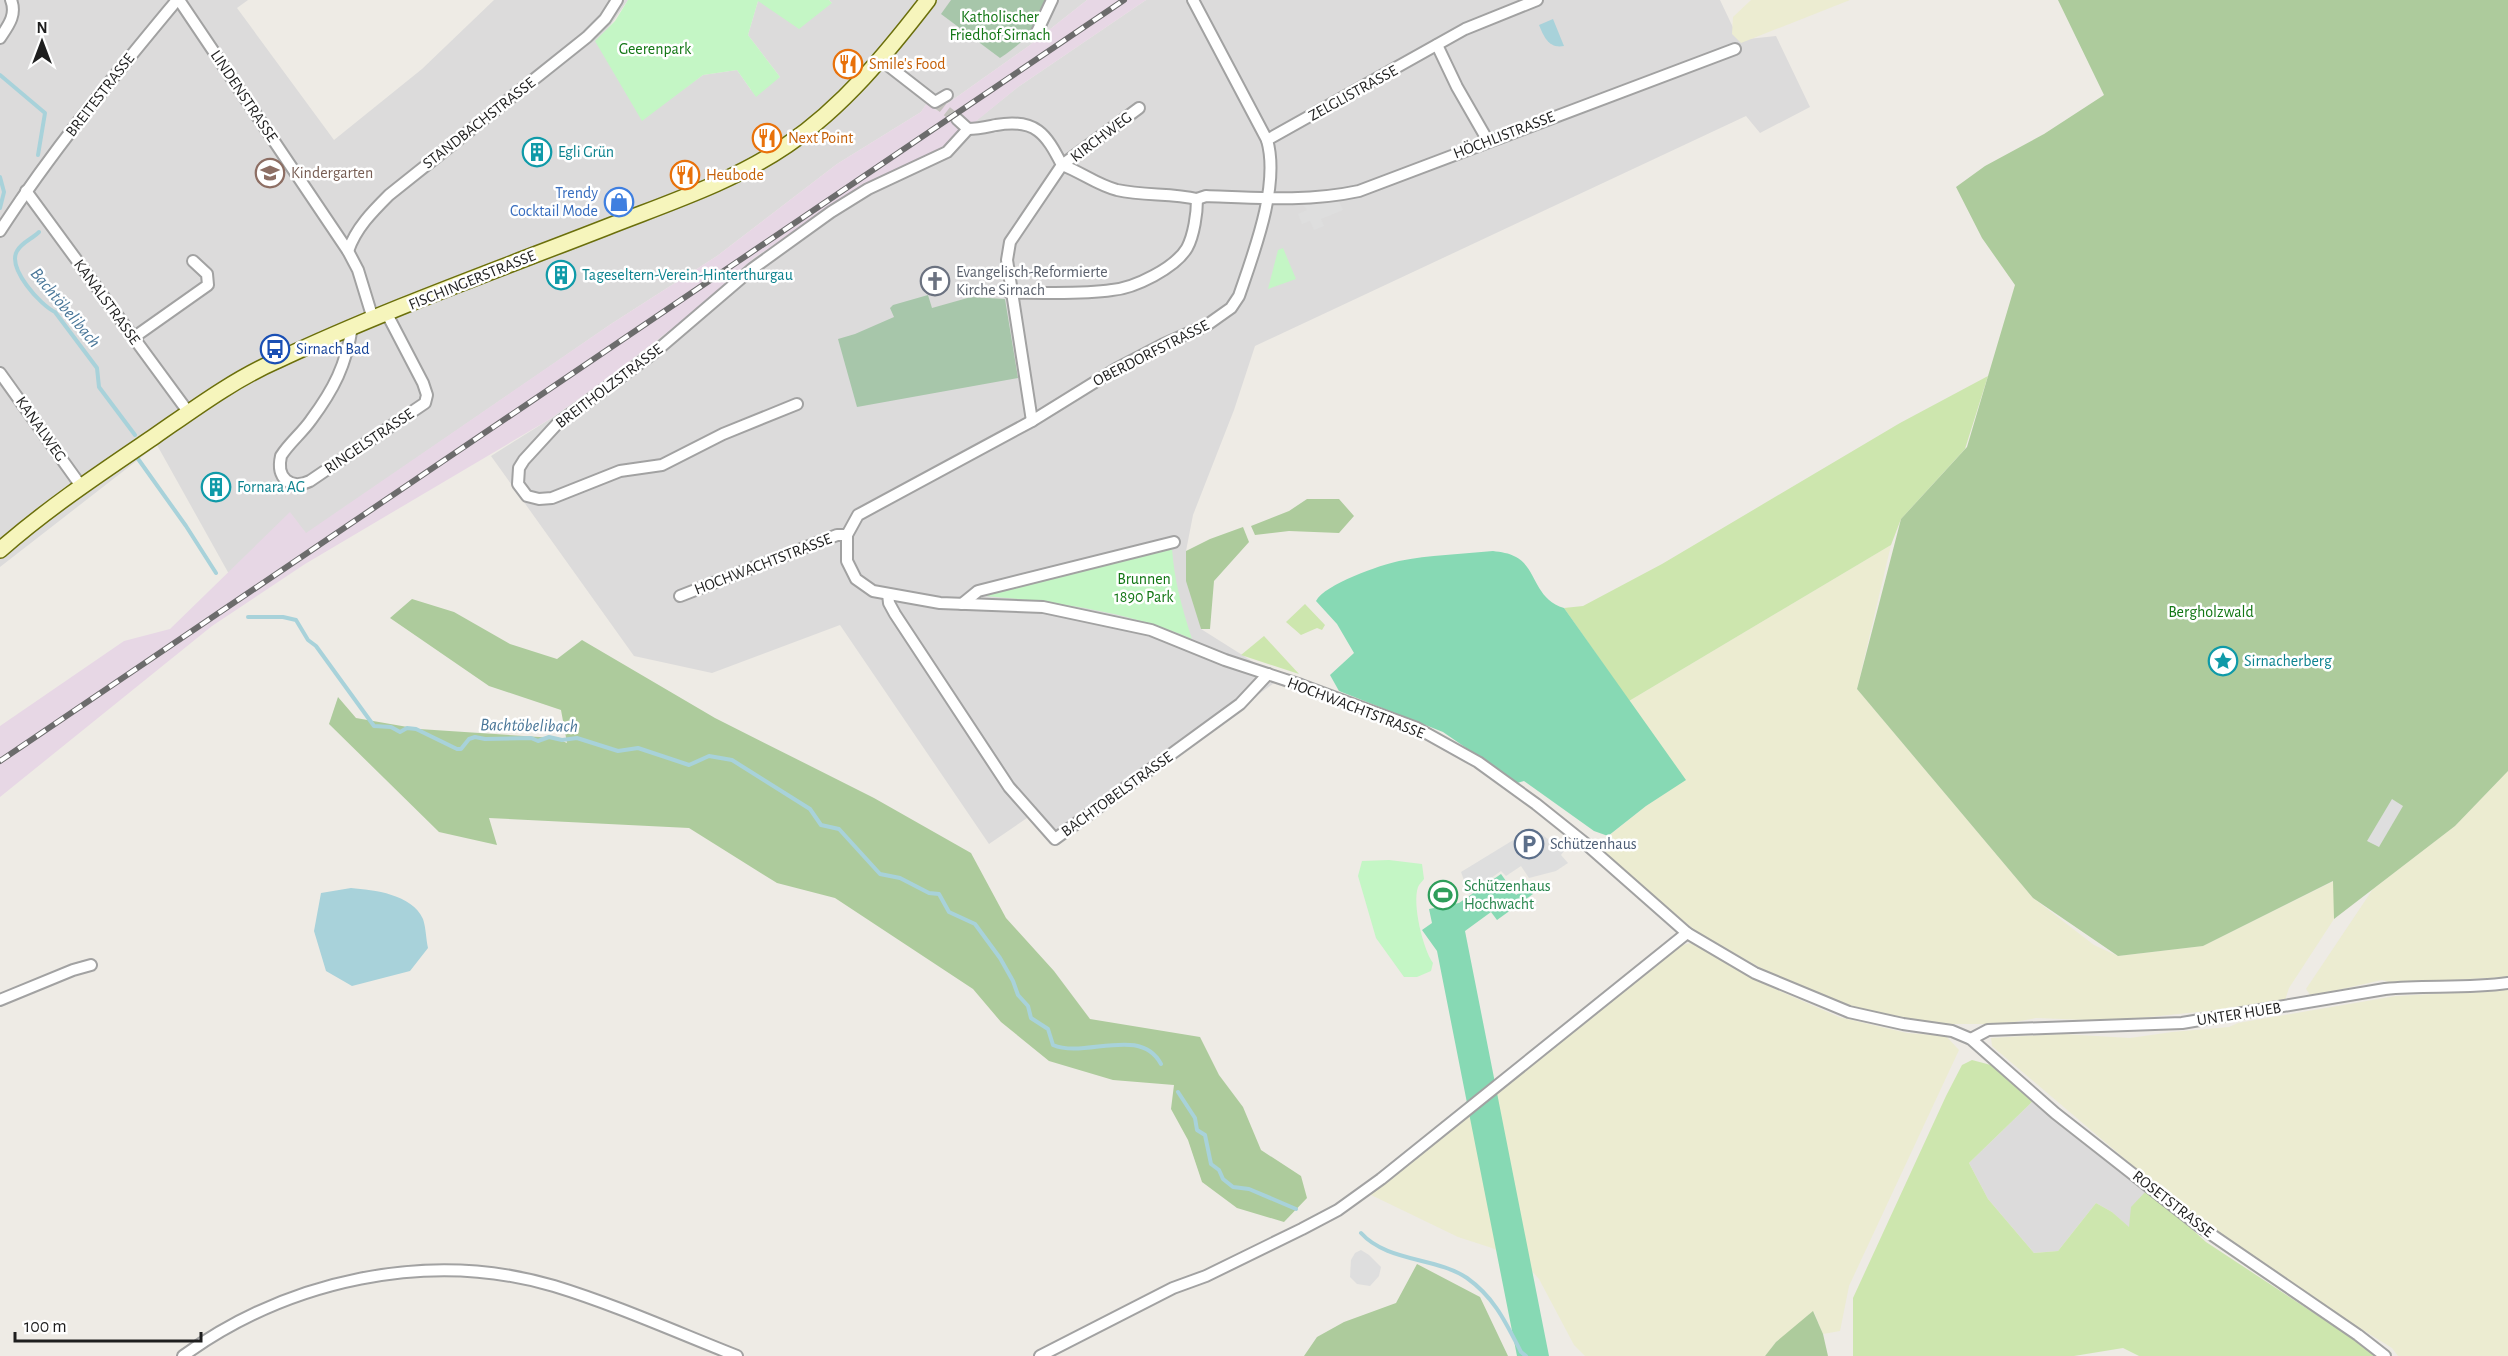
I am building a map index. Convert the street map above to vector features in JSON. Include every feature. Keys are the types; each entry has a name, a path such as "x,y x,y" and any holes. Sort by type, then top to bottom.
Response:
{"main road":[{"name":"FISCHINGERSTRASSE","path":"0,550 81,486 189,413 273,362 352,327 674,200 770,157 823,116 881,60 928,0"}],"street":[{"path":"0,38 11,21 13,4 11,0"},
{"name":"BREITESTRASSE","path":"0,231 99,93 178,0"},
{"name":"LINDENSTRASSE","path":"178,0 348,251 380,316"},
{"name":"STANDBACHSTRASSE","path":"348,251 352,237 389,195 587,37 605,19 617,0"},
{"path":"1037,32 1052,0"},
{"name":"OBERDORFSTRASSE","path":"1032,421 1116,369 1207,325 1231,308 1242,290 1269,197 1272,166 1267,140 1193,0"},
{"name":"ZELGLISTRASSE","path":"1267,140 1465,30 1537,0"},
{"path":"1437,45 1456,87 1488,141"},
{"name":"HÖCHLISTRASSE","path":"1062,165 1116,190 1197,199 1206,196 1298,200 1329,198 1359,191 1735,49"},
{"path":"881,60 935,102 947,95"},
{"name":"KIRCHWEG","path":"1062,165 1139,108"},
{"path":"957,119 968,129 979,129 998,124 1034,128 1050,142 1062,165 1010,242 1007,260 1010,293 1032,421"},
{"name":"BREITHOLZSTRASSE","path":"797,404 723,434 662,465 620,471 552,498 539,499 527,496 518,484 519,468 524,460 558,424 655,352 761,262 831,212 868,189 947,152 968,129"},
{"name":"KANALSTRASSE","path":"26,192 189,413"},
{"path":"1010,293 1112,291 1143,280 1170,266 1188,246 1197,210 1197,199"},
{"path":"133,338 208,285 207,274 193,261"},
{"name":"RINGELSTRASSE","path":"352,327 347,355 336,383 311,421 281,456 279,463 283,476 293,484 300,485 310,481 425,403 427,395 423,383 380,316"},
{"name":"KANALWEG","path":"0,373 81,486"},
{"name":"HOCHWACHTSTRASSE","path":"1032,421 858,516 847,535 847,561 856,579 873,591 888,594 962,604 1043,607 1151,630 1225,660 1416,728 1478,762 1586,844 1687,933 1755,973 1849,1012 1903,1024 1952,1030 1971,1039"},
{"name":"HOCHWACHTSTRASSE","path":"680,596 837,535 847,535"},
{"path":"962,604 978,591 1174,542"},
{"name":"BACHTOBELSTRASSE","path":"888,594 888,603 1010,787 1055,839 1240,704 1268,674"},
{"path":"1040,1356 1173,1288 1206,1276 1338,1210 1381,1179 1687,933"},
{"path":"0,1000 73,970 92,965"},
{"name":"UNTER HUEB","path":"1971,1039 1988,1030 2182,1023 2416,986 2469,987 2508,983"},
{"name":"ROSETSTRASSE","path":"1971,1039 2055,1113 2199,1227 2358,1335 2385,1356"},
{"path":"183,1356 233,1324 265,1308 303,1294 379,1275 424,1271 503,1276 552,1286 618,1308 736,1356"}],"shaded area":[{"path":"0,0 248,0 237,8 334,140 422,69 494,0 628,0 605,33 682,90 703,75 737,70 751,90 780,77 748,35 758,1 832,3 829,0 1087,0 1030,45 937,111 927,103 921,112 837,164 717,256 611,324 306,534 290,513 229,574 157,445 0,567"},
{"path":"1087,0 1146,0 1018,87 948,144 850,194 754,258 696,310 604,381 550,419 305,564 212,626 0,797 0,726 124,641 170,629 290,512 306,533 611,324 717,256 837,164 921,112 927,103 937,111 1030,45"},
{"path":"1146,0 1720,0 1739,40 1776,36 1810,107 1760,133 1746,116 1255,346 1234,410 1193,515 1186,551 1201,629 1255,663 1268,674 1274,683 1054,844 1030,816 989,844 840,625 712,673 634,656 491,456 604,381 696,310 754,258 850,194 947,144 1018,87"},
{"path":"1339,202 1343,210 1321,219 1324,226 1314,230 1310,221 1302,224 1298,214 1307,210 1303,205"},
{"path":"2392,799 2403,806 2379,847 2367,841"},
{"path":"1533,828 1564,851 1561,855 1568,863 1556,871 1529,878 1521,866 1506,876 1501,871 1469,894 1461,872"},
{"path":"2033,1101 2148,1189 2129,1228 2112,1212 2096,1203 2058,1251 2034,1253 1988,1199 1969,1163"},
{"path":"1361,1250 1381,1267 1379,1276 1370,1286 1357,1284 1350,1277 1351,1260 1355,1253"}],"green space":[{"name":"Geerenpark","path":"628,0 829,0 832,3 799,29 758,1 748,35 780,77 756,97 737,70 703,75 642,121 595,41 615,21"},
{"name":"Katholischer Friedhof Sirnach","path":"951,0 1048,0 1030,33 1000,58 941,14"},
{"path":"1751,0 1850,0 1741,43 1732,34 1733,17"},
{"name":"Bergholzwald","path":"2058,0 2508,0 2508,771 2455,826 2334,919 2333,881 2203,946 2118,956 2033,898 1857,689 1901,519 1967,447 2015,285 1982,238 1956,187 1985,166 2044,134 2104,95"},
{"path":"1283,248 1296,279 1268,289 1278,250"},
{"path":"928,295 932,308 971,297 1005,299 1018,378 857,407 838,339 894,317 890,308 893,305"},
{"path":"1988,376 1965,449 1901,519 1891,545 1629,701 1564,608 1583,606 1662,564 1900,423"},
{"path":"1307,499 1339,499 1354,516 1339,533 1289,531 1255,535 1251,526 1289,511"},
{"path":"1243,527 1249,542 1214,581 1210,629 1201,629 1186,581 1186,551"},
{"path":"1891,545 1857,689 2033,898 2094,945 2118,956 2203,946 2334,881 2334,919 2289,988 2284,1003 2111,1021 2036,1018 2004,1024 1932,1024 1840,1004 1768,972 1697,932 1595,847 1646,806 1685,780 1629,701"},
{"name":"Brunnen 1890 Park","path":"1172,548 1179,594 1192,639 1142,621 1090,609 985,596 985,592"},
{"path":"1493,551 1511,555 1523,562 1547,598 1564,608 1686,780 1646,806 1608,836 1594,831 1524,781 1517,783 1443,732 1339,691 1330,675 1354,653 1337,624 1316,601 1330,588 1354,576 1390,563 1422,557"},
{"path":"412,599 454,612 510,644 557,659 582,640 715,718 874,798 971,853 1006,918 1054,971 1090,1019 1200,1037 1219,1075 1243,1107 1261,1150 1301,1176 1307,1198 1284,1222 1237,1208 1202,1182 1188,1140 1171,1109 1174,1085 1113,1080 1049,1061 1001,1022 973,989 835,898 777,883 689,828 489,818 497,845 439,832 329,724 338,697 356,718 419,729 555,738 567,743 561,710 489,686 390,618"},
{"path":"1305,604 1325,625 1322,630 1317,628 1301,635 1286,622"},
{"path":"1264,636 1299,674 1241,655"},
{"path":"2508,771 2508,977 2392,983 2382,980 2311,996 2306,989 2373,889 2455,826"},
{"path":"1389,860 1422,864 1424,879 1418,886 1417,915 1426,948 1433,963 1431,971 1417,977 1404,977 1376,938 1358,876 1362,861"},
{"path":"1501,874 1516,895 1528,887 1533,894 1497,920 1491,912 1465,931 1549,1356 1517,1356 1437,951 1422,930 1432,923 1429,909 1459,903"},
{"path":"1691,943 1764,984 1839,1017 1907,1033 1946,1036 1959,1050 1849,1286 1840,1331 1823,1334 1814,1312 1776,1342 1765,1356 1585,1356 1574,1345 1539,1279 1530,1269 1492,1248 1458,1237 1369,1194 1679,946"},
{"path":"2508,990 2508,1356 2398,1356 2392,1348 2279,1278 2192,1216 1992,1046 1991,1038 2062,1034 2130,1038 2229,1027 2238,1023 2396,996"},
{"path":"1972,1060 2002,1068 2033,1101 1969,1163 1988,1199 2034,1253 2058,1251 2096,1203 2112,1212 2129,1227 2131,1207 2148,1189 2206,1242 2364,1346 2375,1356 2139,1356 2123,1348 2074,1356 1853,1356 1853,1298 1946,1096 1962,1065"},
{"path":"1417,1264 1480,1297 1508,1356 1304,1356 1317,1337 1344,1322 1396,1303"},
{"path":"1813,1311 1823,1334 1828,1356 1765,1356 1776,1342"}],"water":[{"path":"1553,19 1564,46 1551,44 1545,38 1539,25"},
{"path":"351,888 392,895 418,911 424,922 428,948 410,971 352,986 326,971 314,931 321,893"}],"waterway":[{"name":"Bachtöbelibach","path":"0,75 45,113 38,155"},
{"path":"0,177 4,192 0,208"},
{"name":"Bachtöbelibach","path":"39,232 17,251 15,258 21,276 41,302 55,312 97,368 99,387 135,435"},
{"name":"Bachtöbelibach","path":"136,456 216,573"},
{"name":"Bachtöbelibach","path":"248,617 283,617 296,620 308,640 316,646 374,726 391,727 400,732 407,728 416,729 457,749 461,749 469,739 475,737 485,739 531,738 538,741 549,737 562,740 577,738 618,751 638,748 689,765 709,756 732,760 810,809 821,825 839,829 880,874 900,878 929,893 939,894 949,912 975,924 1000,958 1018,995 1028,1006 1031,1018 1048,1029 1053,1045 1066,1048 1111,1045 1140,1047 1152,1053 1161,1064"},
{"name":"Bachtöbelibach","path":"1178,1092 1195,1118 1197,1130 1205,1135 1211,1164 1219,1170 1223,1179 1233,1187 1249,1189 1296,1209"},
{"name":"Bachtöbelibach","path":"1361,1233 1384,1249 1441,1266 1467,1278 1492,1303 1505,1321 1521,1352 1526,1356"}],"tunnel":[{"path":"935,102 957,119"}],"railway":[{"path":"0,761 1124,0"}],"place":[{"name":"Smile's Food","path":"848,64"},
{"name":"Next Point","path":"767,138"},
{"name":"Egli Grün","path":"537,152"},
{"name":"Kindergarten","path":"270,173"},
{"name":"Heubode","path":"685,175"},
{"name":"Trendy Cocktail Mode","path":"619,202"},
{"name":"Tageseltern-Verein-Hinterthurgau","path":"561,275"},
{"name":"Evangelisch-Reformierte Kirche Sirnach","path":"935,281"},
{"name":"Sirnach Bad","path":"275,349"},
{"name":"Fornara AG","path":"216,487"},
{"name":"Sirnacherberg","path":"2223,661"},
{"name":"Schützenhaus","path":"1529,844"},
{"name":"Schützenhaus Hochwacht","path":"1443,895"}]}
